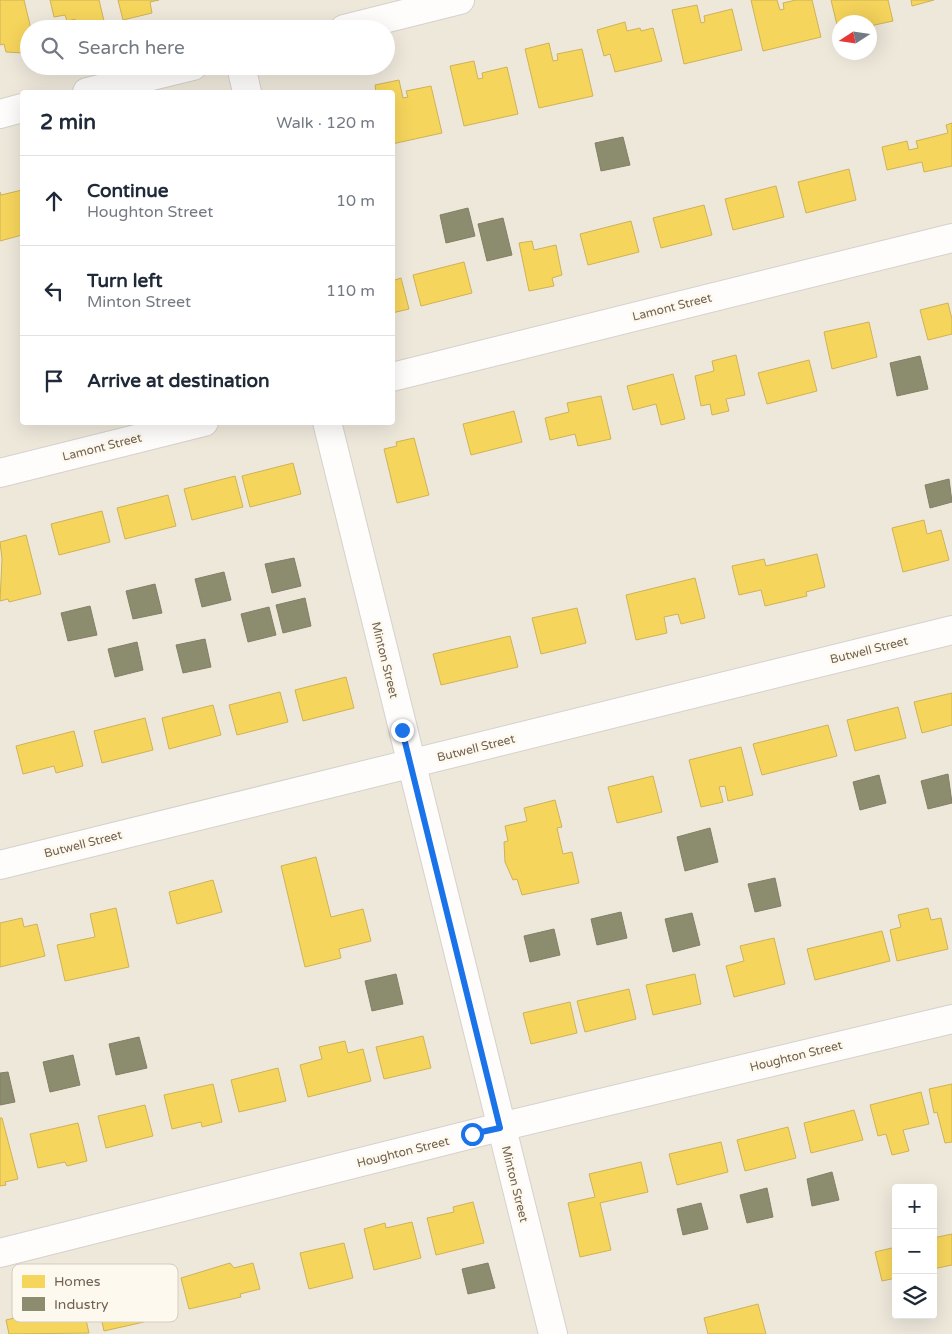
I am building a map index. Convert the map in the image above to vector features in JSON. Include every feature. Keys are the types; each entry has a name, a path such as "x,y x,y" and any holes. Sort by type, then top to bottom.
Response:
{"street":[{"path":"380,20 460,0"},
{"path":"95,90 156,75"},
{"path":"243,75 247,90"},
{"path":"0,114 20,109"},
{"name":"Lamont Street","path":"395,375 952,238"},
{"name":"Lamont Street","path":"0,473 192,425"},
{"name":"Minton Street","path":"328,425 500,1128 553,1334"},
{"name":"Butwell Street","path":"0,864 411,765 952,630"},
{"name":"Houghton Street","path":"0,1253 500,1128 952,1019"}],"shaded area":[{"path":"0,0 952,0 952,1334 0,1334"}],"building: Homes":[{"path":"0,0 24,0 29,20 20,20 20,53 6,52 4,44 0,45"},
{"path":"50,0 99,0 104,20 67,20 65,15 54,17"},
{"path":"118,0 159,0 150,2 152,13 123,20"},
{"path":"751,0 777,0 780,10 784,9 783,3 796,0 812,0 821,37 763,51"},
{"path":"831,0 888,0 893,21 877,24 877,15 835,15"},
{"path":"911,0 934,0 912,6"},
{"path":"697,5 701,23 705,22 704,16 732,9 742,50 684,64 672,10"},
{"path":"625,22 627,31 640,28 641,31 653,28 662,61 615,72 610,54 604,56 597,30"},
{"path":"549,43 553,61 558,60 557,54 582,49 593,96 539,108 525,49"},
{"path":"474,61 478,79 483,78 482,73 507,67 518,114 464,126 450,66"},
{"path":"399,80 403,98 408,97 406,91 431,86 442,133 395,143 395,90 376,90 375,85"},
{"path":"952,123 952,166 924,172 922,162 887,170 882,147 907,141 909,150 918,148 916,141 948,133 946,125"},
{"path":"849,169 856,200 806,213 798,182"},
{"path":"776,186 784,217 733,230 725,199"},
{"path":"20,190 20,236 0,241 0,192 1,195"},
{"path":"704,205 712,235 661,248 653,218"},
{"path":"631,221 639,252 588,265 580,234"},
{"path":"532,241 534,250 556,245 562,275 552,278 554,286 529,291 519,243"},
{"path":"464,262 472,293 421,306 413,275"},
{"path":"401,278 409,309 395,312 395,280"},
{"path":"948,303 952,319 952,334 928,340 920,310"},
{"path":"869,322 877,357 832,369 824,332"},
{"path":"736,355 745,395 726,399 729,411 712,415 710,404 701,406 695,376 714,371 712,361"},
{"path":"809,360 817,391 767,404 758,373"},
{"path":"673,374 685,419 661,425 656,404 633,410 627,386"},
{"path":"601,396 611,439 578,446 575,434 550,440 545,418 569,412 567,403"},
{"path":"514,411 522,442 471,455 463,424"},
{"path":"414,438 429,495 397,503 384,449 397,446 396,442"},
{"path":"293,463 301,494 250,507 242,476"},
{"path":"235,476 243,507 192,520 184,489"},
{"path":"168,495 176,526 125,539 117,508"},
{"path":"102,511 110,542 59,555 51,524"},
{"path":"924,520 927,534 941,530 949,560 903,572 892,528"},
{"path":"26,535 41,594 9,602 8,599 0,601 2,559 0,542"},
{"path":"817,554 825,587 806,592 807,596 765,606 761,590 739,595 732,566 764,559 766,566"},
{"path":"695,578 705,618 681,624 678,614 664,617 667,633 636,640 626,595"},
{"path":"577,608 586,643 541,654 532,618"},
{"path":"510,636 518,667 441,685 433,654"},
{"path":"346,677 354,708 303,721 295,690"},
{"path":"280,692 288,722 237,735 229,705"},
{"path":"952,693 952,725 922,733 914,702"},
{"path":"213,705 221,735 169,749 162,718"},
{"path":"898,707 906,738 855,751 847,720"},
{"path":"145,718 153,750 102,763 94,731"},
{"path":"828,725 837,756 762,775 753,744"},
{"path":"74,731 83,766 56,773 54,766 23,774 16,746"},
{"path":"741,747 753,795 728,801 725,786 719,787 723,802 701,807 689,760"},
{"path":"653,776 662,812 617,823 608,787"},
{"path":"555,800 562,827 557,828 563,854 572,852 579,883 522,895 517,879 513,880 505,862 504,842 508,841 505,826 527,821 524,808"},
{"path":"316,857 331,917 363,909 371,941 339,949 341,958 305,967 281,866"},
{"path":"213,880 222,912 177,924 169,892"},
{"path":"116,908 129,967 65,981 57,945 95,937 90,914"},
{"path":"928,908 931,920 941,918 948,949 897,961 890,930 901,927 898,915"},
{"path":"22,918 24,927 37,924 45,956 0,967 0,923"},
{"path":"882,931 890,961 815,980 807,949"},
{"path":"774,938 785,984 734,997 726,966 744,961 740,946"},
{"path":"695,974 701,1004 653,1015 646,985"},
{"path":"629,989 636,1019 585,1032 577,1001"},
{"path":"570,1002 577,1033 531,1044 523,1013"},
{"path":"423,1036 431,1068 384,1079 376,1047"},
{"path":"345,1041 348,1053 363,1049 371,1081 308,1097 300,1065 322,1059 319,1047"},
{"path":"278,1068 286,1101 239,1112 231,1080"},
{"path":"213,1084 222,1122 202,1127 201,1122 172,1129 164,1095"},
{"path":"952,1084 952,1142 945,1143 937,1112 934,1113 929,1089"},
{"path":"921,1092 929,1124 903,1130 909,1151 892,1155 886,1134 878,1136 870,1105"},
{"path":"145,1105 153,1136 106,1148 98,1116"},
{"path":"854,1110 863,1140 811,1153 804,1123"},
{"path":"0,1118 2,1118 18,1179 5,1182 6,1185 0,1186"},
{"path":"78,1123 87,1161 67,1166 65,1162 38,1168 30,1134"},
{"path":"788,1127 796,1158 745,1171 737,1140"},
{"path":"721,1142 728,1172 677,1185 669,1154"},
{"path":"641,1162 648,1192 600,1203 611,1250 580,1257 568,1203 595,1197 589,1174"},
{"path":"473,1202 484,1243 436,1255 427,1218 454,1212 453,1207"},
{"path":"412,1222 421,1258 374,1270 364,1229 385,1223 386,1228"},
{"path":"952,1234 952,1265 937,1268 937,1237"},
{"path":"344,1243 353,1278 309,1289 300,1253"},
{"path":"892,1248 892,1279 882,1281 875,1252"},
{"path":"230,1263 234,1268 253,1263 260,1289 240,1294 241,1297 189,1309 181,1278"},
{"path":"758,1304 766,1334 708,1334 704,1318"},
{"path":"12,1319 12,1322 87,1322 89,1333 9,1334 6,1320"},
{"path":"102,1322 144,1322 104,1331"}],"building: Industry":[{"path":"623,137 630,165 601,171 595,143"},
{"path":"468,208 475,236 446,243 440,215"},
{"path":"503,218 512,255 487,261 478,224"},
{"path":"920,356 928,389 897,396 890,363"},
{"path":"949,479 952,502 930,508 925,485"},
{"path":"294,558 301,586 272,593 265,564"},
{"path":"224,572 231,600 202,607 195,579"},
{"path":"155,584 162,613 133,619 126,591"},
{"path":"305,598 311,626 283,633 276,605"},
{"path":"90,606 97,635 68,641 61,613"},
{"path":"269,607 276,635 248,642 241,614"},
{"path":"205,639 211,667 183,673 176,645"},
{"path":"137,642 143,670 115,677 108,649"},
{"path":"948,774 952,803 928,809 921,781"},
{"path":"879,775 886,803 860,810 853,782"},
{"path":"710,828 718,862 685,871 677,837"},
{"path":"775,878 781,906 755,912 748,884"},
{"path":"621,912 627,938 597,945 591,919"},
{"path":"692,913 700,945 673,952 665,919"},
{"path":"554,929 560,955 530,962 524,936"},
{"path":"396,974 403,1004 372,1011 365,981"},
{"path":"139,1037 147,1068 116,1075 109,1044"},
{"path":"73,1055 80,1085 50,1092 43,1062"},
{"path":"8,1072 15,1102 0,1105 0,1073"},
{"path":"832,1172 839,1200 812,1206 807,1179"},
{"path":"767,1188 773,1217 747,1223 740,1195"},
{"path":"701,1203 708,1229 683,1235 677,1209"},
{"path":"488,1263 495,1288 468,1294 462,1269"}],"route":[{"path":"402,730 500,1128 472,1134"}]}
